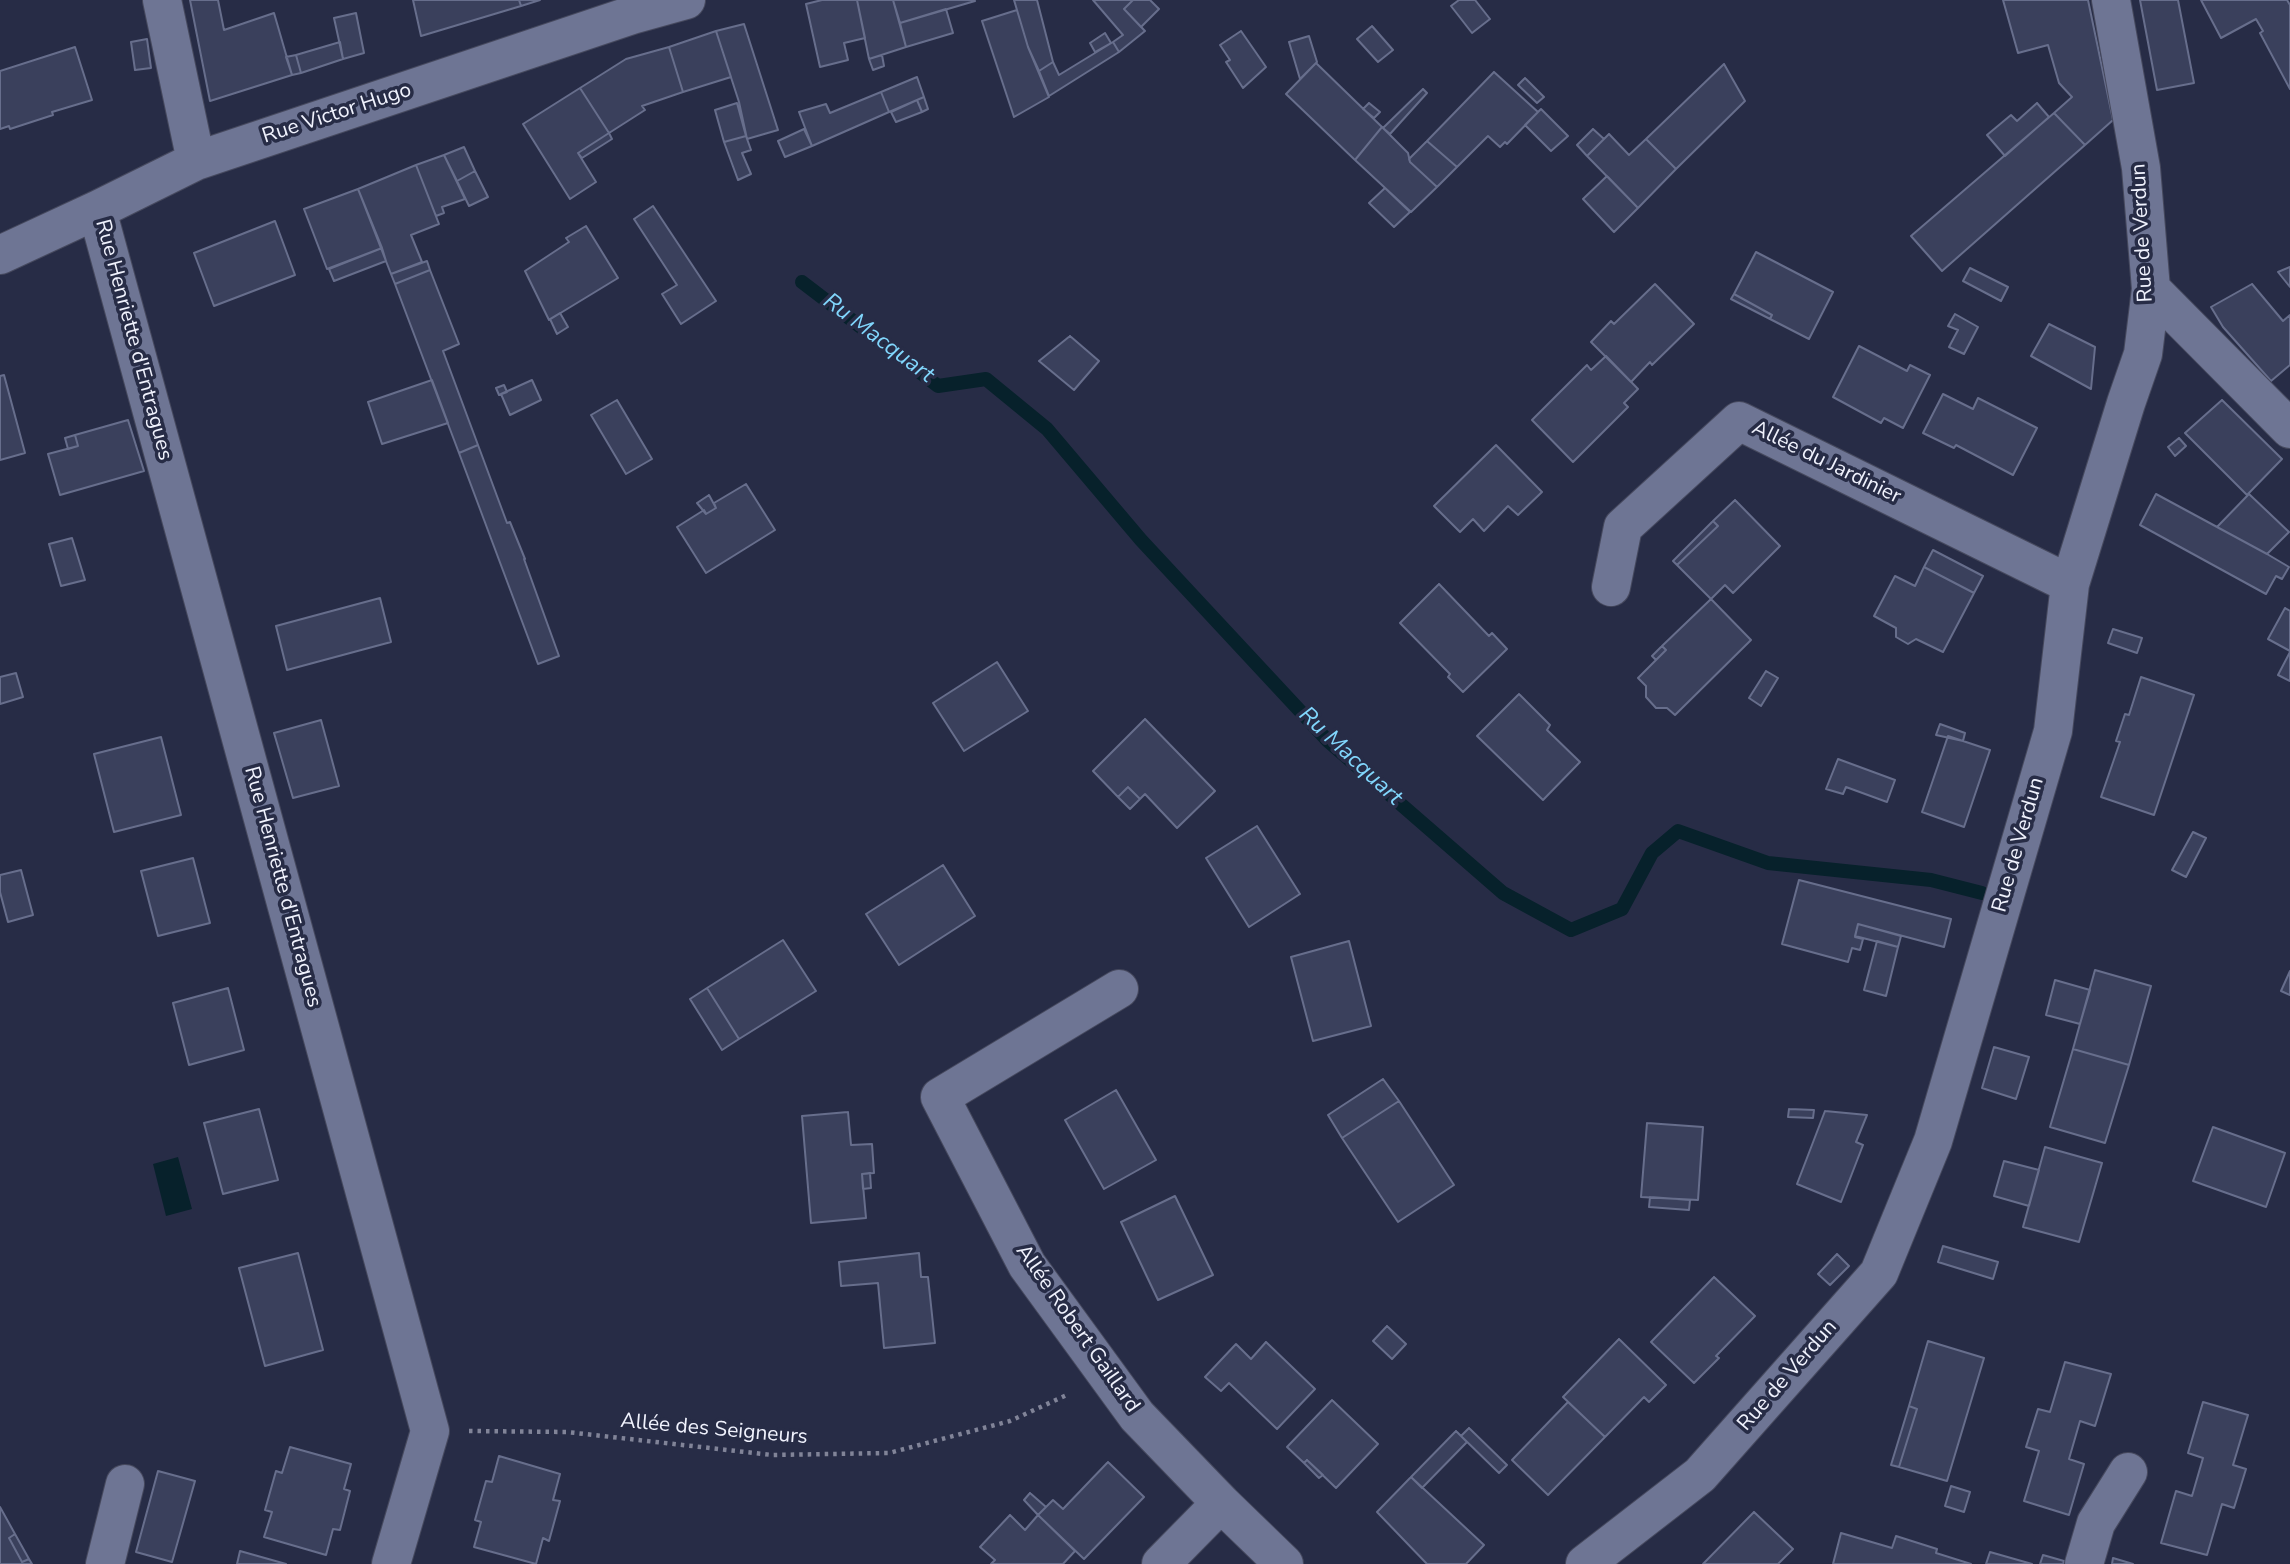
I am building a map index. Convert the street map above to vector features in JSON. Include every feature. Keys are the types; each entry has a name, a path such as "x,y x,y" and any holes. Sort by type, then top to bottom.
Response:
{"street":[{"path":"162,0 196,161"},
{"name":"Rue Victor Hugo","path":"0,255 196,161 632,15 686,0"},
{"name":"Rue de Verdun","path":"1585,1564 1700,1475 1879,1273 1933,1141 2053,731 2070,584 2143,354 2151,289 2141,168 2111,0"},
{"name":"Rue Henriette d'Entragues","path":"97,210 430,1431"},
{"path":"2151,289 2290,429"},
{"name":"Allée du Jardinier","path":"1611,587 1623,527 1739,421 2070,584"},
{"name":"Allée Robert Gaillard","path":"1119,989 940,1097 1027,1265 1108,1377 1137,1416 1284,1564"},
{"path":"391,1564 430,1431"},
{"path":"2084,1564 2096,1523 2128,1472"},
{"path":"105,1564 125,1484"},
{"path":"1161,1564 1221,1503"}],"path":[{"name":"Allée des Seigneurs","path":"430,1431 567,1432 772,1455 889,1453 1010,1420 1108,1377"}],"water":[{"path":"178,1157 192,1209 166,1216 153,1164"}],"building":[{"path":"190,0 218,0 224,30 274,13 292,75 210,101"},
{"path":"413,0 519,0 521,6 421,36"},
{"path":"519,0 540,0 521,6"},
{"path":"822,0 857,0 865,38 844,43 848,60 820,67 806,4"},
{"path":"857,0 893,0 906,47 869,59"},
{"path":"893,0 974,0 975,1 900,23"},
{"path":"1014,0 1037,0 1053,62 1039,71 1028,47"},
{"path":"1093,0 1133,0 1124,9 1145,31 1119,52 1113,42 1123,35"},
{"path":"1133,0 1150,0 1159,9 1141,27 1124,9"},
{"path":"1459,0 1475,0 1490,19 1472,33 1451,6"},
{"path":"2003,0 2088,0 2113,120 2085,145 2054,113 2072,97 2059,83 2048,45 2018,53"},
{"path":"2140,0 2178,0 2194,83 2157,90"},
{"path":"2201,0 2287,0 2290,5 2290,89 2260,33 2263,31 2256,19 2221,38"},
{"path":"946,9 953,33 906,47 900,23"},
{"path":"1017,10 1028,47 1049,97 1014,117 982,21"},
{"path":"356,13 364,53 343,59 334,18"},
{"path":"744,24 778,130 747,139 739,102 716,31"},
{"path":"1372,26 1393,50 1378,62 1357,39"},
{"path":"716,31 731,77 683,92 669,47"},
{"path":"1241,31 1266,67 1243,88 1226,62 1230,60 1220,45"},
{"path":"1105,33 1111,43 1095,52 1090,43"},
{"path":"1309,36 1317,62 1300,79 1289,42"},
{"path":"147,39 151,68 135,70 131,42"},
{"path":"340,42 343,59 301,73 296,55"},
{"path":"1113,42 1119,52 1049,96 1039,71 1053,62 1059,75"},
{"path":"75,47 92,100 10,129 9,126 0,129 0,71"},
{"path":"669,47 683,92 642,106 645,110 609,133 580,88 626,59"},
{"path":"296,55 301,73 292,75 286,57"},
{"path":"882,55 884,66 873,70 869,59"},
{"path":"1316,63 1382,127 1355,160 1286,94"},
{"path":"1724,64 1745,101 1676,169 1646,139"},
{"path":"1494,72 1538,112 1507,144 1505,142 1500,147 1488,136 1457,167 1427,141"},
{"path":"917,77 924,97 889,112 881,92"},
{"path":"1525,78 1544,97 1537,103 1518,85"},
{"path":"580,88 609,133 578,153 596,182 570,199 523,124"},
{"path":"1423,89 1427,93 1390,134 1383,128"},
{"path":"881,92 889,112 812,146 799,112 826,104 830,113"},
{"path":"924,97 928,109 922,112 917,100"},
{"path":"917,100 922,112 896,122 891,112"},
{"path":"737,103 746,136 724,142 715,110"},
{"path":"1369,103 1380,112 1374,118 1363,109"},
{"path":"2037,103 2049,117 2005,156 1987,135 2011,115 2017,121"},
{"path":"1541,109 1568,136 1551,151 1525,125"},
{"path":"2054,113 2085,145 1942,271 1911,236"},
{"path":"1382,127 1408,153 1410,162 1437,187 1411,212 1355,160"},
{"path":"804,129 812,146 785,157 778,141"},
{"path":"1593,129 1604,139 1587,156 1577,145"},
{"path":"609,133 612,139 582,158 578,153"},
{"path":"1609,134 1629,155 1646,139 1676,169 1638,208 1587,156"},
{"path":"746,136 751,150 742,153 751,174 738,180 724,142"},
{"path":"1427,141 1457,167 1437,187 1409,159"},
{"path":"464,147 475,171 457,181 444,155"},
{"path":"444,155 465,199 442,207 444,213 436,216 416,165"},
{"path":"416,165 439,224 411,235 422,262 391,274 358,189"},
{"path":"475,171 488,197 469,206 457,181"},
{"path":"1607,176 1638,208 1614,232 1583,199"},
{"path":"1385,188 1410,212 1394,227 1369,203"},
{"path":"358,189 382,248 327,269 304,209"},
{"path":"653,206 716,301 681,324 662,294 677,285 634,219"},
{"path":"275,221 295,275 214,306 194,253"},
{"path":"586,226 618,278 549,320 525,271 569,242 566,238"},
{"path":"382,248 386,261 334,281 329,269"},
{"path":"1756,252 1833,292 1809,339 1770,319 1772,315 1734,294"},
{"path":"427,261 430,270 395,284 391,274"},
{"path":"2290,267 2290,287 2278,272"},
{"path":"1970,268 2008,287 2001,301 1963,281"},
{"path":"430,270 459,344 443,351 478,445 459,453 395,284"},
{"path":"1655,284 1694,324 1631,382 1591,342 1611,321 1614,324"},
{"path":"2252,284 2283,321 2290,315 2290,365 2271,381 2223,327 2211,307"},
{"path":"1734,294 1772,315 1770,319 1731,299"},
{"path":"560,313 568,327 557,334 550,319"},
{"path":"1955,314 1978,327 1964,354 1949,347 1958,330 1948,326"},
{"path":"2049,324 2095,347 2091,389 2031,356"},
{"path":"1070,336 1099,361 1074,390 1039,361"},
{"path":"1859,346 1907,371 1910,365 1930,375 1903,428 1884,418 1881,423 1833,397"},
{"path":"1606,356 1638,389 1624,403 1628,407 1573,462 1532,420 1587,365 1591,370"},
{"path":"4,375 25,453 0,460 0,376"},
{"path":"432,380 448,423 382,444 368,402"},
{"path":"532,380 541,400 510,415 501,394"},
{"path":"504,385 507,392 499,395 496,388"},
{"path":"1943,394 1973,409 1978,398 2037,428 2013,475 1956,445 1954,448 1923,433"},
{"path":"617,400 652,459 626,474 591,415"},
{"path":"2222,400 2282,459 2247,495 2185,433"},
{"path":"128,420 144,471 60,495 48,454 78,446 75,435"},
{"path":"75,435 78,446 68,449 65,438"},
{"path":"2179,438 2186,446 2175,456 2168,447"},
{"path":"478,445 507,523 510,522 525,559 559,656 538,664 459,453"},
{"path":"1496,445 1542,492 1518,515 1508,506 1484,531 1473,519 1460,532 1434,506"},
{"path":"746,484 775,530 706,573 677,527 704,510 706,514 716,508 714,503"},
{"path":"2156,494 2289,567 2282,579 2276,576 2266,594 2140,525"},
{"path":"2249,494 2289,532 2267,554 2217,527"},
{"path":"709,495 716,508 706,514 697,503"},
{"path":"1735,500 1780,546 1733,593 1725,585 1711,599 1677,565 1718,526 1713,521"},
{"path":"1713,521 1718,526 1677,565 1673,561"},
{"path":"72,538 85,580 61,586 49,544"},
{"path":"1933,550 1983,576 1974,593 1924,567"},
{"path":"1924,567 1974,593 1943,652 1916,639 1908,644 1896,637 1896,628 1874,616 1895,576 1915,586"},
{"path":"1439,584 1489,636 1492,633 1507,649 1463,692 1448,677 1450,674 1400,623"},
{"path":"380,598 391,642 287,670 276,626"},
{"path":"1711,599 1751,640 1675,715 1667,708 1656,708 1646,697 1646,686 1638,678 1666,650 1662,646"},
{"path":"2285,608 2290,611 2290,651 2268,639"},
{"path":"2113,629 2142,638 2137,653 2108,643"},
{"path":"1662,646 1666,650 1656,660 1652,656"},
{"path":"2290,652 2290,681 2278,675"},
{"path":"997,662 1028,711 964,751 933,703"},
{"path":"1766,671 1778,678 1761,706 1749,698"},
{"path":"16,673 23,697 0,704 0,677"},
{"path":"2141,677 2194,695 2154,815 2101,797 2120,742 2116,741 2125,714 2129,715"},
{"path":"1519,694 1550,725 1547,730 1580,762 1543,800 1477,736"},
{"path":"1145,719 1215,791 1177,828 1145,794 1140,799 1128,787 1118,797 1093,771"},
{"path":"321,720 339,786 293,798 274,733"},
{"path":"1940,724 1965,733 1963,741 1936,735"},
{"path":"1948,736 1990,750 1964,827 1922,812"},
{"path":"161,737 181,815 114,832 94,754"},
{"path":"1838,759 1895,780 1887,802 1846,787 1843,794 1826,789"},
{"path":"1128,787 1140,799 1130,809 1118,797"},
{"path":"1257,826 1300,894 1249,927 1206,858"},
{"path":"2193,832 2206,838 2186,877 2172,870"},
{"path":"193,858 210,923 158,936 141,871"},
{"path":"943,865 975,916 899,965 866,914"},
{"path":"21,870 33,915 8,922 0,892 0,875"},
{"path":"1799,880 1951,919 1944,947 1858,924 1855,937 1863,939 1860,950 1852,948 1848,962 1782,944"},
{"path":"1858,924 1901,936 1898,947 1855,936"},
{"path":"783,940 816,991 739,1039 707,988"},
{"path":"1349,941 1371,1026 1313,1041 1291,957"},
{"path":"1877,941 1898,947 1886,996 1864,990"},
{"path":"2095,970 2151,986 2129,1065 2073,1049"},
{"path":"2290,971 2290,995 2281,991"},
{"path":"2055,980 2090,990 2080,1024 2046,1015"},
{"path":"228,988 244,1050 189,1065 173,1003"},
{"path":"707,988 739,1039 722,1050 690,999"},
{"path":"1994,1047 2029,1057 2016,1099 1982,1088"},
{"path":"2073,1049 2129,1065 2105,1143 2050,1127"},
{"path":"1383,1079 1399,1101 1342,1138 1328,1115"},
{"path":"1116,1090 1156,1160 1104,1189 1065,1120"},
{"path":"1399,1101 1454,1185 1398,1222 1342,1138"},
{"path":"259,1109 278,1180 223,1194 204,1123"},
{"path":"1789,1109 1814,1110 1813,1118 1788,1117"},
{"path":"1825,1111 1867,1115 1856,1142 1863,1145 1841,1202 1797,1184"},
{"path":"848,1112 851,1145 872,1144 874,1173 862,1174 866,1218 811,1223 802,1116"},
{"path":"1647,1123 1703,1127 1698,1200 1641,1197"},
{"path":"2213,1127 2285,1153 2266,1207 2193,1181"},
{"path":"2045,1147 2102,1163 2079,1242 2023,1227"},
{"path":"2004,1161 2039,1170 2029,1206 1994,1196"},
{"path":"870,1173 871,1188 863,1189 862,1174"},
{"path":"1175,1196 1213,1275 1158,1300 1121,1222"},
{"path":"1650,1197 1690,1200 1689,1210 1649,1207"},
{"path":"1943,1246 1998,1262 1993,1279 1938,1262"},
{"path":"298,1253 323,1350 265,1366 239,1268"},
{"path":"919,1253 921,1277 928,1277 935,1343 884,1348 878,1283 841,1286 839,1262"},
{"path":"1837,1254 1849,1266 1830,1285 1818,1274"},
{"path":"1714,1277 1755,1316 1694,1383 1651,1342"},
{"path":"1387,1326 1406,1344 1392,1359 1373,1341"},
{"path":"1619,1339 1666,1385 1649,1402 1644,1397 1605,1437 1563,1397"},
{"path":"1928,1341 1984,1358 1947,1481 1899,1467 1917,1409 1909,1406"},
{"path":"1266,1342 1315,1389 1277,1429 1229,1383 1221,1391 1205,1377 1236,1344 1251,1359"},
{"path":"2065,1362 2111,1374 2095,1426 2080,1421 2069,1459 2084,1464 2069,1515 2024,1501 2039,1451 2026,1447 2038,1409 2050,1412"},
{"path":"1332,1400 1378,1444 1336,1488 1307,1460 1304,1463 1287,1447"},
{"path":"1568,1402 1605,1437 1548,1495 1512,1460"},
{"path":"2203,1402 2248,1415 2233,1465 2246,1469 2234,1508 2222,1504 2207,1555 2161,1543 2176,1491 2192,1496 2203,1458 2188,1453"},
{"path":"1909,1406 1917,1409 1899,1467 1891,1465"},
{"path":"1469,1428 1507,1465 1499,1473 1461,1436"},
{"path":"1456,1431 1467,1442 1422,1488 1411,1477"},
{"path":"290,1447 351,1464 344,1489 350,1491 340,1530 333,1529 326,1555 264,1537 272,1512 265,1510 276,1471 282,1473"},
{"path":"499,1456 560,1474 553,1500 560,1501 549,1541 543,1538 536,1564 474,1547 481,1522 475,1520 486,1481 492,1482"},
{"path":"1307,1460 1323,1475 1319,1478 1304,1463"},
{"path":"1108,1462 1144,1497 1084,1559 1038,1515 1053,1500 1063,1509"},
{"path":"158,1471 195,1481 172,1562 136,1552"},
{"path":"1411,1477 1484,1545 1466,1564 1427,1564 1377,1512"},
{"path":"1951,1486 1970,1492 1964,1512 1945,1506"},
{"path":"1030,1493 1046,1507 1038,1515 1024,1500"},
{"path":"0,1507 15,1534 9,1538 22,1562 29,1559 32,1564 0,1564"},
{"path":"1754,1512 1793,1549 1778,1564 1703,1564"},
{"path":"1010,1515 1025,1530 1038,1515 1075,1551 1063,1564 991,1564 995,1560 980,1547"},
{"path":"1841,1533 1892,1548 1896,1536 1937,1549 1936,1553 1971,1564 1833,1564"},
{"path":"15,1534 29,1559 22,1562 9,1538"},
{"path":"240,1551 286,1564 237,1564"},
{"path":"1990,1552 2032,1564 1986,1564"},
{"path":"2043,1555 2064,1561 2063,1564 2040,1564"},
{"path":"2113,1558 2133,1564 2112,1564"}],"waterway":[{"name":"Ru Macquart","path":"802,282 938,386 986,379 1047,429 1141,540 1328,741 1503,893 1571,930 1622,909 1652,853 1678,831 1768,863 1931,880 1982,893"}]}
